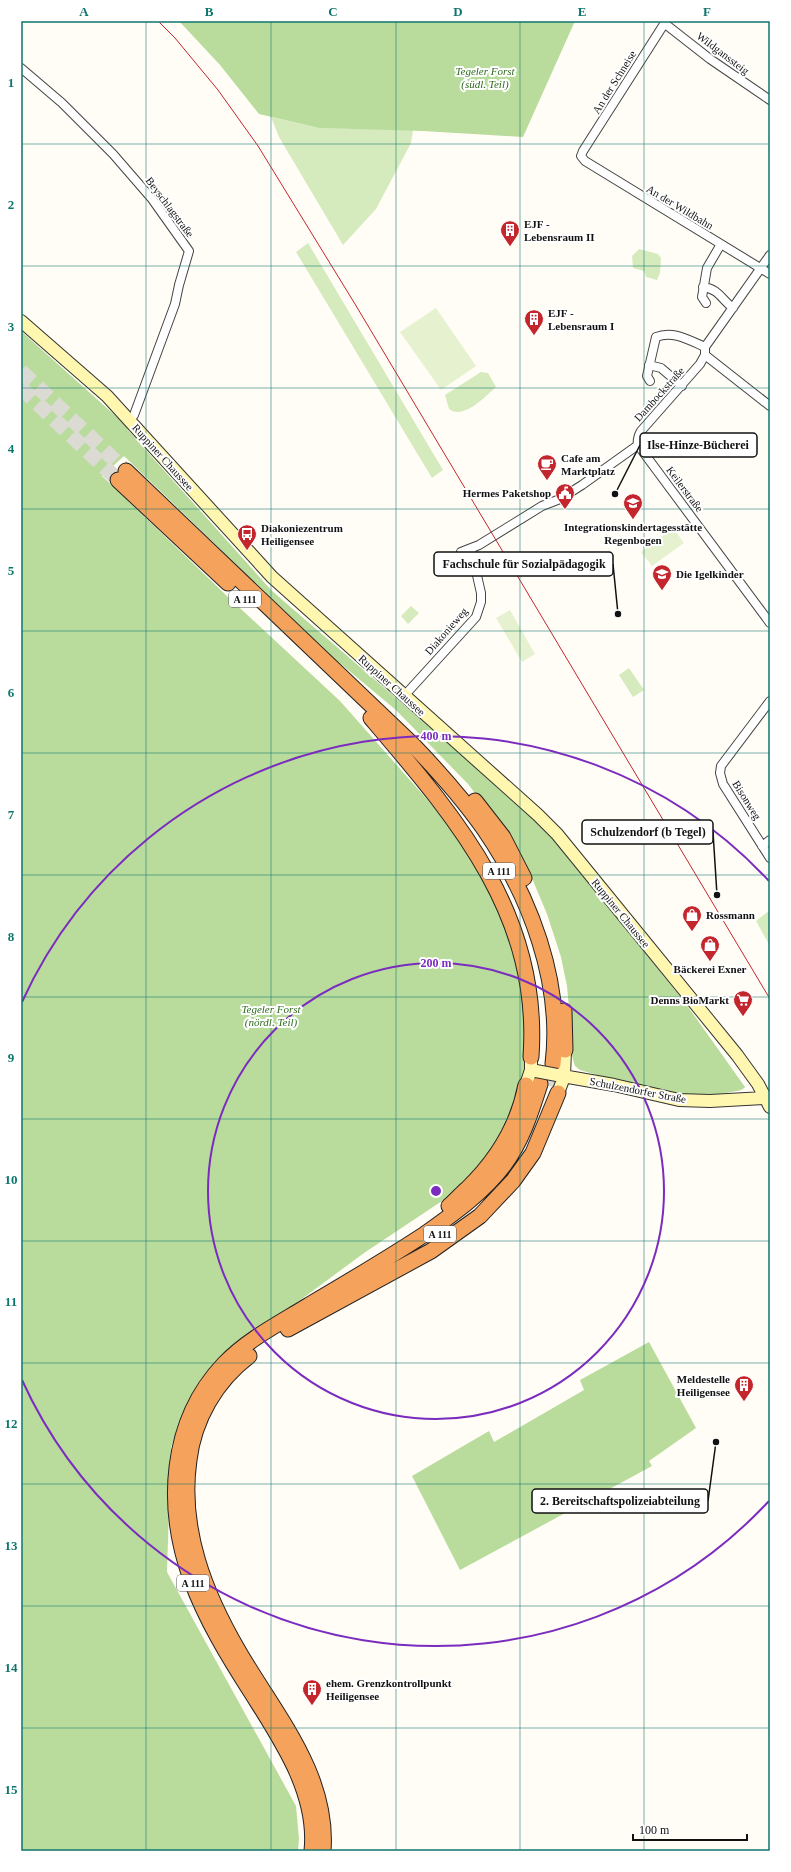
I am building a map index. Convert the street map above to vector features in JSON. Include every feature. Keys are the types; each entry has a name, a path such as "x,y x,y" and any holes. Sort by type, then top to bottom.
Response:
{"highway":[{"name":"A 111","path":"312,1851 313,1835 309,1810 297,1771 282,1743 226,1652 201,1604 184,1557 176,1516 175,1474 178,1452 192,1410 205,1386 224,1364 252,1340 278,1329 430,1242 458,1222 486,1198 512,1167 526,1144 541,1112 544,1075 555,1027 553,1000 547,967 527,909 497,850 468,806 438,772 339,675 122,475 371,718 457,824 477,855 499,894 517,939 526,970 532,1019 544,1075"},
{"path":"339,675 386,713 420,745 480,807 503,837 535,901 553,952 563,999 565,1050"},
{"path":"278,1329 451,1204 490,1165 506,1141 519,1113 544,1075"},
{"name":"A 111","path":"278,1329 230,1373 217,1389 206,1407 193,1436 190,1450 186,1485 188,1512 195,1551 203,1578 214,1605 239,1652 298,1747 309,1770 320,1806 324,1829 323,1851"}],"street":[{"name":"Wildganssteig","path":"665,22 710,59 770,100"},
{"name":"An der Schneise","path":"581,156 665,22"},
{"name":"Beyschlagstraße","path":"21,68 62,103 114,156 156,204 189,251 167,329 134,415 130,420"},
{"name":"An der Wildbahn","path":"581,156 584,161 770,274"},
{"path":"706,303 702,297 707,268 722,244"},
{"name":"Dambockstraße","path":"638,445 638,436 641,431 700,364 705,351 770,255"},
{"path":"704,287 712,288 717,291 720,297 733,308"},
{"name":"Ruppiner Chaussee","path":"21,321 96,386 130,420 272,577 557,834 737,1055 769,1101"},
{"path":"650,381 647,376 656,337 664,333 689,338 770,406"},
{"path":"649,365 661,368 682,386"},
{"path":"461,552 471,549 542,506 560,499 638,445"},
{"name":"Keilerstraße","path":"638,445 770,623"},
{"name":"Diakonieweg","path":"404,696 476,617 481,602 481,593 471,549"},
{"name":"Bisonweg","path":"770,701 721,766 720,773 723,784 770,858"},
{"path":"762,846 770,840"},
{"path":"544,1075 565,1050"},
{"name":"Schulzendorfer Straße","path":"544,1075 614,1085 679,1100 769,1101"}],"green space":[{"name":"Tegeler Forst (südl. Teil)","path":"179,21 575,21 523,137 423,131 319,128 259,114 220,65"},
{"path":"271,117 319,128 413,130 411,143 376,209 343,245 279,137"},
{"path":"308,243 443,470 432,478 296,252"},
{"path":"639,249 658,254 661,258 660,273 657,280 646,277 644,271 633,268 632,256"},
{"path":"436,308 476,366 441,390 400,332"},
{"name":"Tegeler Forst (nördl. Teil)","path":"21,331 128,427 127,429 272,591 542,824 686,1004 745,1087 739,1091 713,1094 695,1095 675,1093 655,1090 616,1080 580,1070 575,1066 571,1053 571,1030 567,986 561,957 547,914 531,876 499,825 468,784 396,710 330,655 124,456 102,476 227,596 340,701 432,805 468,853 500,913 514,950 528,1023 525,1066 517,1101 504,1135 460,1189 364,1253 215,1363 200,1380 186,1407 171,1447 167,1572 296,1806 299,1839 298,1851 21,1851"},
{"path":"481,372 488,373 496,387 474,406 467,410 455,412 449,409 445,395"},
{"path":"673,528 684,543 652,566 641,552"},
{"path":"411,606 419,613 408,624 401,616"},
{"path":"510,610 535,654 522,662 496,618"},
{"path":"629,668 644,690 633,697 619,675"},
{"path":"770,910 770,946 756,921"},
{"path":"649,1342 696,1428 649,1461 652,1466 460,1570 412,1476 489,1431 494,1442 584,1390 580,1380"}],"tunnel":[{"path":"21,371 126,471"},
{"path":"21,388 118,480"},
{"path":"549,1086 553,1064"}],"tram line":[{"path":"158,21 175,38 218,90 258,146 355,304 770,999"}],"place":[{"name":"EJF - Lebensraum II","path":"510,247"},
{"name":"EJF - Lebensraum I","path":"534,336"},
{"name":"Cafe am Marktplatz","path":"547,481"},
{"name":"Ilse-Hinze-Bücherei","path":"615,494"},
{"name":"Hermes Paketshop","path":"565,510"},
{"name":"Integrationskindertagesstätte Regenbogen","path":"633,520"},
{"name":"Diakoniezentrum Heiligensee","path":"247,551"},
{"name":"Die Igelkinder","path":"662,591"},
{"name":"Fachschule für Sozialpädagogik","path":"618,614"},
{"name":"Schulzendorf (b Tegel)","path":"717,895"},
{"name":"Rossmann","path":"692,932"},
{"name":"Bäckerei Exner","path":"710,962"},
{"name":"Denns BioMarkt","path":"743,1017"},
{"name":"Meldestelle Heiligensee","path":"744,1402"},
{"name":"2. Bereitschaftspolizeiabteilung","path":"716,1442"},
{"name":"ehem. Grenzkontrollpunkt Heiligensee","path":"312,1706"}]}
